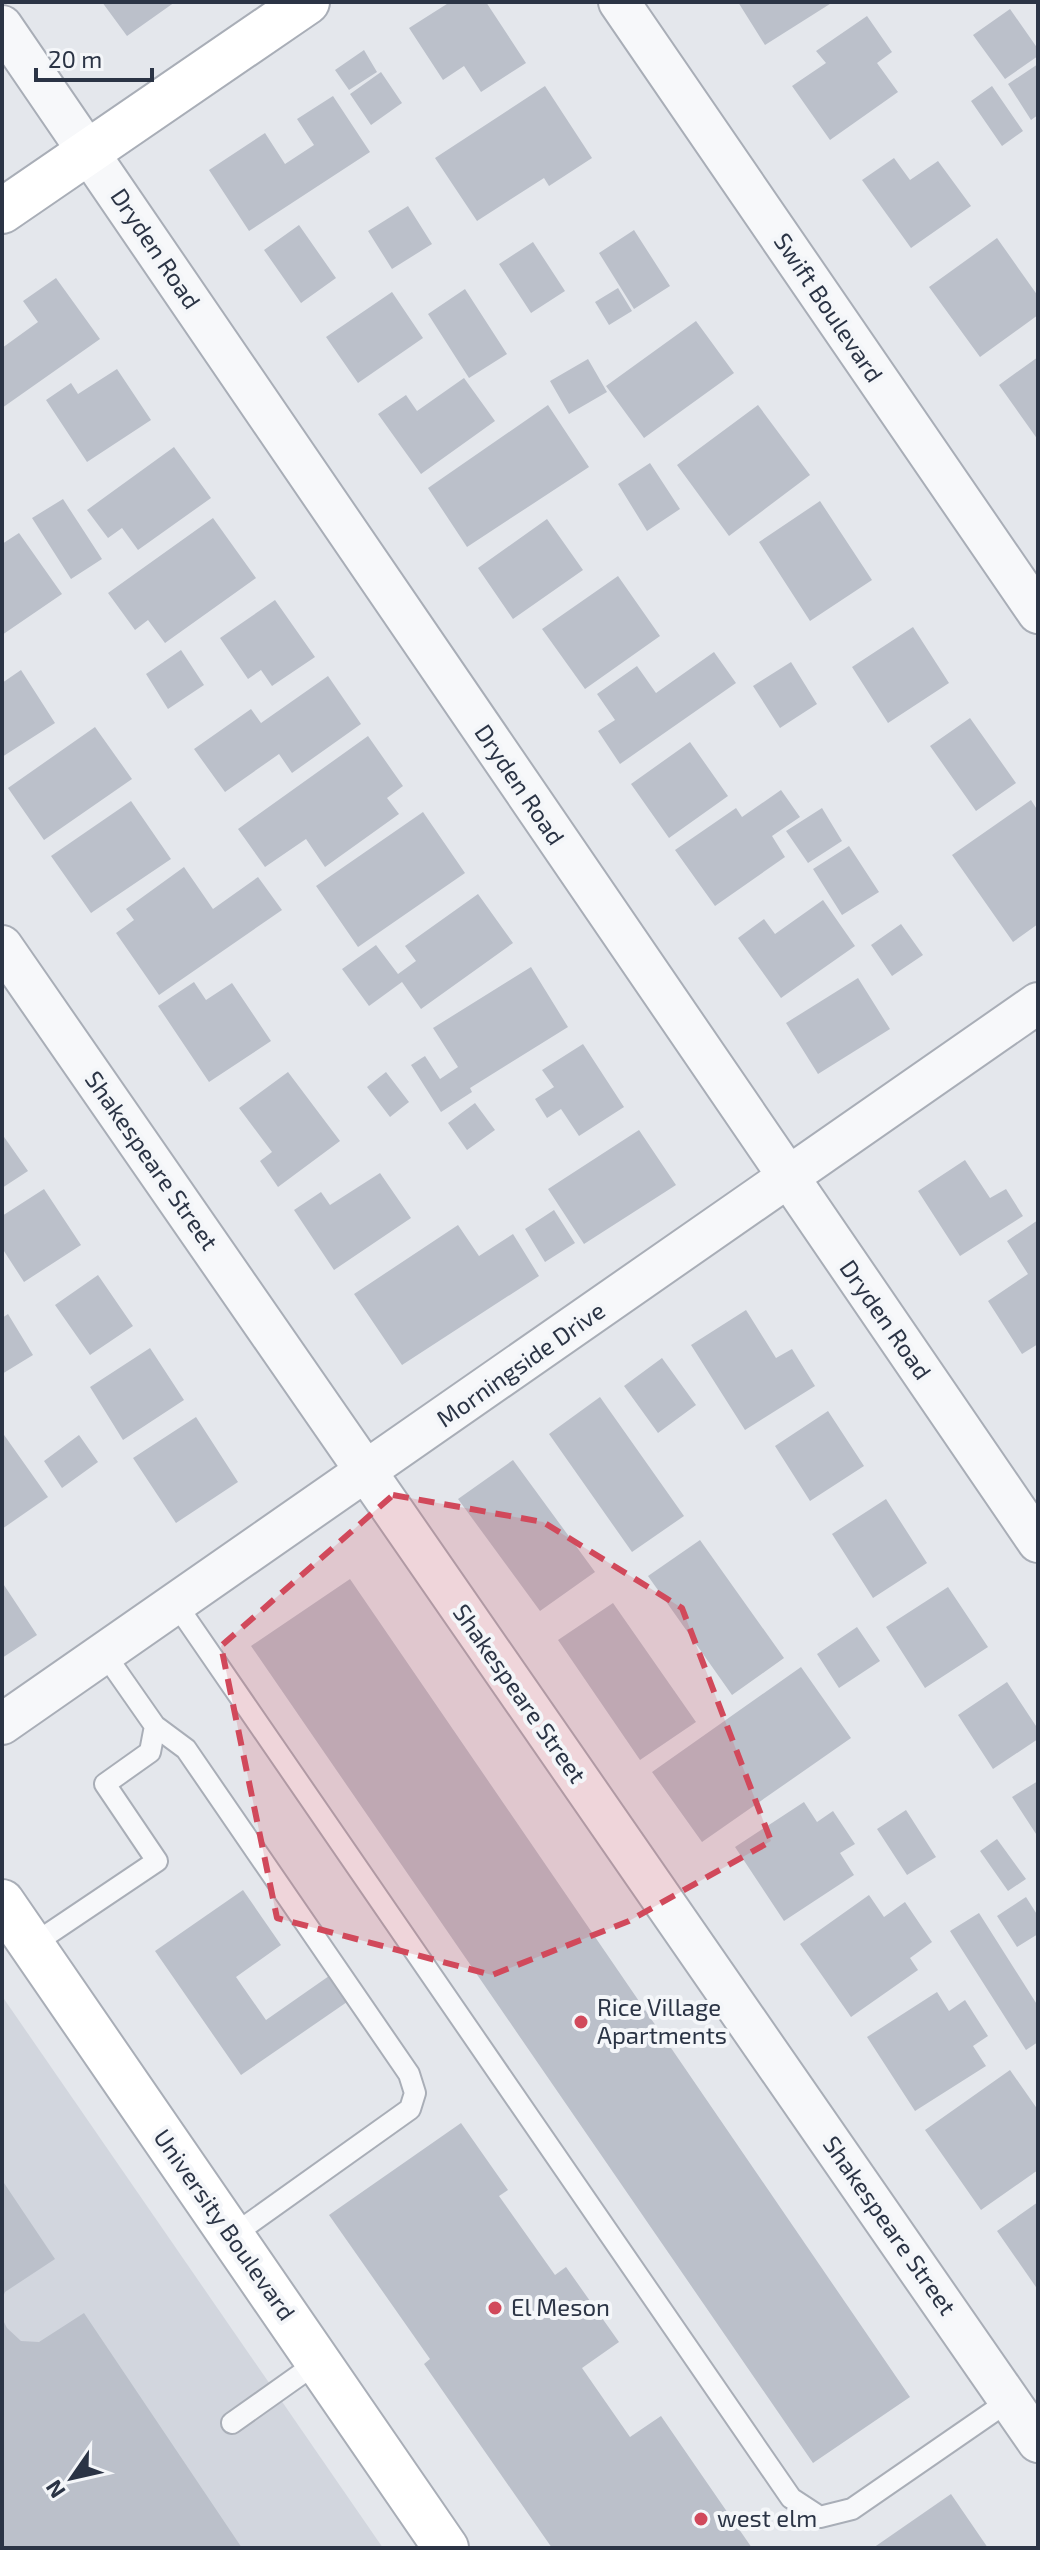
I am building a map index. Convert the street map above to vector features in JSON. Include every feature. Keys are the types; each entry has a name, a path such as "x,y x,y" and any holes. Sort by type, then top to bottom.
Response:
{"main road":[{"path":"2,211 307,2"},
{"name":"University Boulevard","path":"2,1902 446,2548"}],"street":[{"name":"Swift Boulevard","path":"619,2 1038,613"},
{"name":"Dryden Road","path":"2,26 787,1179 1038,1542"},
{"name":"Shakespeare Street","path":"2,946 1038,2442"},
{"name":"Morningside Drive","path":"2,1724 1038,1003"}],"lane":[{"path":"176,1604 791,2498 820,2517 852,2509 1010,2400"},
{"path":"104,1653 155,1726 186,1749 409,2074 415,2093 410,2109 232,2236"},
{"path":"32,1945 157,1861 105,1784 150,1752 155,1726"},
{"path":"232,2423 318,2362"}],"highlighted area":[{"path":"393,1495 543,1522 682,1608 771,1841 629,1921 492,1975 277,1918 221,1646"}],"shaded area":[{"path":"2,1996 383,2548 2,2548"}],"building":[{"path":"102,2 175,2 127,36"},
{"path":"450,2 486,2 526,63 481,92 464,66 443,80 409,28"},
{"path":"738,2 833,2 765,45"},
{"path":"1010,9 1038,49 1038,56 1005,79 973,35"},
{"path":"867,16 892,52 877,63 898,92 830,140 792,86 826,63 816,51"},
{"path":"364,50 377,72 349,90 335,70"},
{"path":"1038,64 1038,115 1031,120 1008,84"},
{"path":"381,72 402,103 371,125 350,94"},
{"path":"545,86 592,158 549,186 544,178 477,221 435,158"},
{"path":"992,86 1023,131 1002,146 971,101"},
{"path":"333,96 370,152 249,231 209,170 265,133 285,164 314,145 297,119"},
{"path":"894,158 910,180 938,161 971,206 911,248 862,180"},
{"path":"408,206 432,244 392,269 368,231"},
{"path":"299,225 336,278 301,303 264,250"},
{"path":"634,230 670,286 634,309 599,253"},
{"path":"997,238 1038,296 1038,315 980,357 929,287"},
{"path":"533,242 565,291 531,313 499,264"},
{"path":"56,278 100,339 2,408 2,348 38,322 23,301"},
{"path":"618,288 632,311 609,325 595,302"},
{"path":"465,289 507,354 469,378 428,314"},
{"path":"392,292 423,338 358,383 326,337"},
{"path":"696,321 734,373 644,438 606,386"},
{"path":"1038,357 1038,440 999,385"},
{"path":"588,359 607,392 569,414 550,381"},
{"path":"117,369 151,420 87,462 46,400 71,383 78,394"},
{"path":"464,378 495,421 421,474 378,414 406,395 417,411"},
{"path":"548,405 589,467 467,547 428,488"},
{"path":"758,405 810,475 729,536 677,465"},
{"path":"174,447 211,498 138,550 122,528 108,538 87,510"},
{"path":"650,463 680,509 647,531 618,484"},
{"path":"63,499 102,559 71,579 32,518"},
{"path":"820,501 872,580 810,621 759,542"},
{"path":"213,518 256,578 165,643 148,620 135,630 108,593"},
{"path":"547,519 583,570 513,619 478,568"},
{"path":"19,533 62,594 2,635 2,544"},
{"path":"618,576 660,636 585,689 542,629"},
{"path":"275,600 315,657 272,686 261,670 248,679 220,638"},
{"path":"913,627 949,683 888,723 852,667"},
{"path":"181,650 204,685 168,709 146,674"},
{"path":"714,652 736,683 620,764 598,731 615,720 597,694 637,666 656,693"},
{"path":"791,662 817,704 780,728 753,686"},
{"path":"21,670 55,723 2,757 2,683"},
{"path":"328,676 361,724 292,773 279,754 225,792 194,749 251,709 261,723"},
{"path":"970,718 1016,783 976,811 930,746"},
{"path":"95,727 132,779 44,840 8,788"},
{"path":"368,736 403,786 387,798 399,814 325,867 306,839 265,867 238,829"},
{"path":"690,742 728,796 669,838 631,784"},
{"path":"781,790 800,817 772,836 785,857 715,906 675,850 736,808 742,817"},
{"path":"1031,800 1038,811 1038,924 1013,942 952,855"},
{"path":"131,801 171,859 91,913 51,856"},
{"path":"822,808 842,841 808,863 786,831"},
{"path":"423,812 465,873 358,947 316,886"},
{"path":"849,846 879,892 842,915 813,869"},
{"path":"184,867 213,909 258,877 282,910 159,995 116,933 134,920 126,909"},
{"path":"478,894 513,943 421,1009 402,982 369,1006 342,969 376,945 398,974 416,961 405,946"},
{"path":"823,900 855,946 781,998 738,938 764,919 775,934"},
{"path":"901,924 923,955 892,976 871,945"},
{"path":"531,967 568,1027 470,1088 472,1092 441,1112 411,1065 425,1056 440,1079 458,1067 433,1028"},
{"path":"858,978 890,1029 818,1074 786,1023"},
{"path":"194,982 206,1000 232,983 271,1041 209,1082 158,1006"},
{"path":"583,1044 624,1107 579,1136 561,1109 547,1118 535,1099 554,1087 542,1070"},
{"path":"288,1072 340,1141 278,1187 260,1161 272,1152 239,1108"},
{"path":"386,1072 409,1102 390,1117 367,1087"},
{"path":"475,1103 495,1130 467,1150 448,1123"},
{"path":"639,1130 676,1185 584,1244 548,1189"},
{"path":"2,1134 28,1171 2,1188"},
{"path":"965,1160 990,1198 1006,1189 1023,1216 960,1256 918,1191"},
{"path":"380,1173 411,1218 334,1270 294,1210 321,1192 330,1205"},
{"path":"44,1189 81,1245 24,1282 2,1248 2,1216"},
{"path":"554,1210 575,1243 545,1262 525,1229"},
{"path":"1038,1220 1038,1344 1022,1354 988,1301 1028,1274 1007,1241"},
{"path":"458,1225 479,1256 513,1234 539,1276 402,1365 354,1294"},
{"path":"98,1275 133,1326 90,1355 55,1305"},
{"path":"746,1310 776,1358 792,1349 815,1386 745,1430 691,1345"},
{"path":"8,1314 33,1355 2,1374 2,1318"},
{"path":"150,1348 184,1400 123,1440 90,1387"},
{"path":"662,1358 696,1405 658,1433 624,1386"},
{"path":"600,1397 684,1516 632,1552 549,1434"},
{"path":"828,1411 864,1466 810,1501 775,1446"},
{"path":"196,1417 238,1482 176,1523 133,1458"},
{"path":"2,1432 48,1497 2,1529"},
{"path":"79,1435 98,1462 62,1488 44,1461"},
{"path":"513,1460 595,1572 540,1611 458,1499"},
{"path":"886,1499 927,1563 873,1598 832,1534"},
{"path":"700,1540 784,1658 732,1695 648,1576"},
{"name":"Rice Village Apartments","path":"350,1579 910,2397 813,2463 251,1646"},
{"path":"2,1582 37,1635 2,1658"},
{"path":"948,1587 988,1647 925,1688 886,1627"},
{"path":"613,1603 696,1722 640,1760 558,1640"},
{"path":"857,1627 880,1661 839,1688 817,1654"},
{"path":"801,1667 851,1738 702,1842 652,1772"},
{"path":"1007,1682 1038,1729 1038,1739 993,1769 958,1715"},
{"path":"1038,1781 1038,1837 1012,1797"},
{"path":"804,1802 817,1822 833,1811 855,1844 840,1853 854,1875 784,1921 735,1847"},
{"path":"906,1810 936,1857 907,1875 877,1829"},
{"path":"997,1839 1026,1879 1008,1891 980,1851"},
{"path":"243,1890 281,1945 236,1977 266,2020 329,1976 347,2002 241,2075 155,1951"},
{"path":"869,1895 884,1917 905,1902 932,1942 910,1958 918,1970 851,2017 800,1944"},
{"path":"1026,1897 1038,1916 1038,1934 1017,1947 997,1916"},
{"path":"979,1913 1038,2006 1038,2042 1026,2050 950,1931"},
{"path":"937,1992 949,2011 965,2000 988,2036 973,2046 986,2066 915,2111 867,2037"},
{"path":"1010,2070 1038,2110 1038,2170 981,2210 925,2130"},
{"name":"El Meson","path":"461,2123 508,2190 499,2196 555,2275 566,2267 619,2342 582,2368 630,2437 661,2416 752,2548 552,2548 424,2364 430,2359 329,2215"},
{"path":"2,2180 55,2259 5,2292 2,2299"},
{"path":"1038,2202 1038,2290 997,2231"},
{"path":"84,2313 242,2548 2,2548 2,2318 7,2328 21,2341 39,2342"},
{"path":"951,2494 988,2548 873,2548"}],"place":[{"name":"Rice Village Apartments","path":"581,2022"},
{"name":"El Meson","path":"495,2308"},
{"name":"west elm","path":"701,2519"}]}
